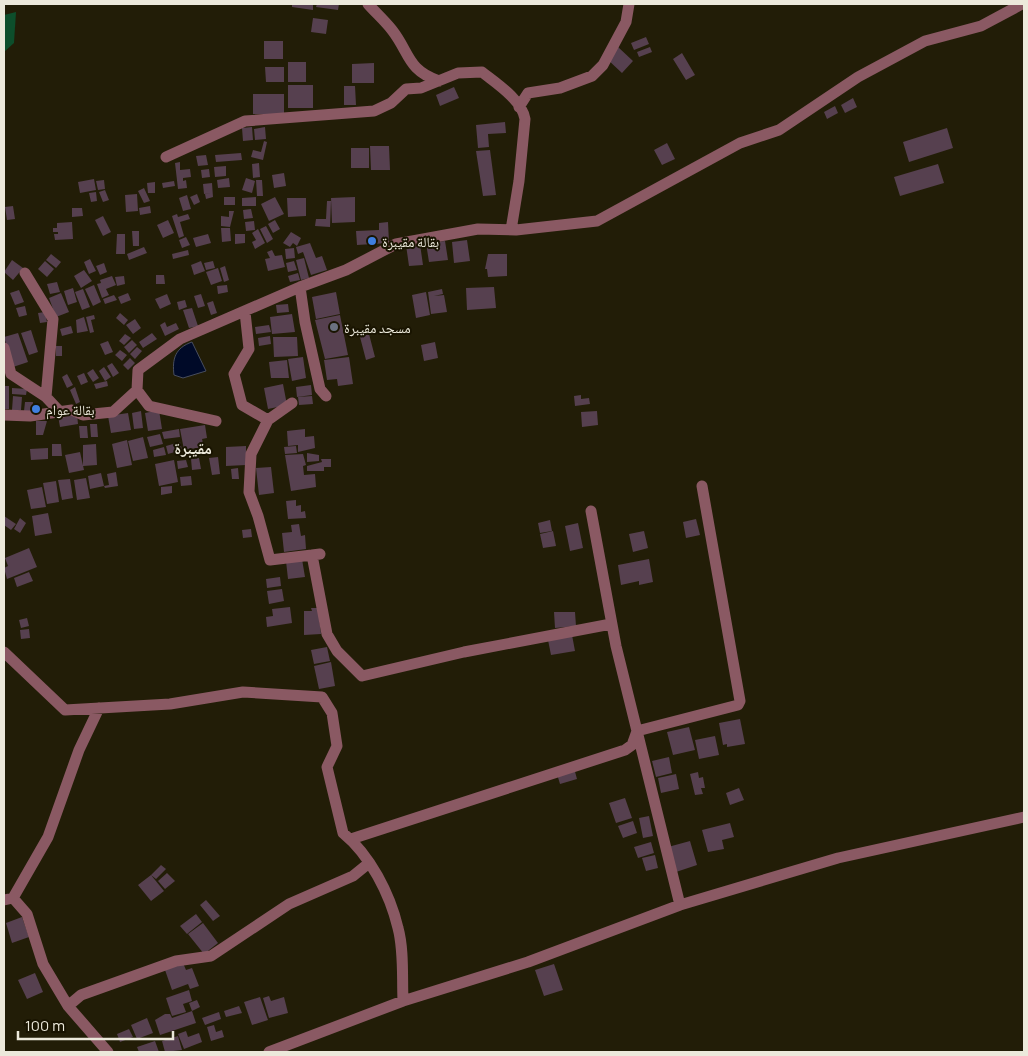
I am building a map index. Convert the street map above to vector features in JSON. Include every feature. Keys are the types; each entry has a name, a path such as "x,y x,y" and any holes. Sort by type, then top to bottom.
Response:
{"street":[{"path":"368,4 392,31 408,59 423,75 439,81"},
{"path":"519,107 528,93 560,88 592,76 603,65 626,22 629,4"},
{"path":"216,421 149,406 137,390 138,370 180,338 300,287 346,270 396,244 478,229 511,230 596,221 740,143 779,130 858,77 925,41 981,26 1022,4"},
{"path":"166,157 245,122 374,111 392,104 406,89 422,88 458,72 482,72 504,89 524,112 525,119 519,181 511,230"},
{"path":"25,273 53,319 46,397"},
{"path":"300,287 305,322 320,389 326,396"},
{"path":"245,312 249,349 234,374 242,405 268,420"},
{"path":"4,348 11,374 46,397 61,413"},
{"path":"4,415 30,416 72,410 83,415 114,412 137,390"},
{"path":"292,403 268,420 251,454 249,492 258,516 268,558 273,560 316,555 328,634 337,651 362,676 464,652 611,624"},
{"path":"637,732 736,707 740,701 702,486"},
{"path":"591,511 611,624 680,905"},
{"path":"4,652 66,710 170,704 242,692 322,697 332,714 337,746 327,767 343,833 351,840 380,879 398,928 403,1001"},
{"path":"99,708 79,750 48,837 8,899 26,914 43,964 68,1006 108,1052"},
{"path":"351,840 625,750 632,746 637,732"},
{"path":"269,1052 403,1001 528,962 680,905 838,858 1024,817"},
{"path":"68,1006 81,995 176,961 211,956 288,904 353,876 369,864"}],"green space":[{"path":"16,12 14,43 4,52 4,15"}],"water":[{"path":"192,342 206,371 183,378 174,375 174,359 178,351 186,344"}],"building":[{"path":"292,4 313,4 313,10 292,7"},
{"path":"317,4 339,4 338,10 316,7"},
{"path":"313,18 328,20 326,34 311,32"},
{"path":"646,37 649,44 634,50 631,43"},
{"path":"264,41 283,41 283,59 264,59"},
{"path":"618,47 633,61 622,73 607,59"},
{"path":"650,47 652,52 639,57 637,52"},
{"path":"682,53 695,75 686,80 673,59"},
{"path":"288,62 306,62 306,82 288,82"},
{"path":"374,63 374,83 352,83 352,64"},
{"path":"265,67 284,67 284,82 266,82"},
{"path":"288,85 313,85 313,108 288,108"},
{"path":"344,86 355,86 356,105 344,105"},
{"path":"454,87 459,98 440,106 436,95"},
{"path":"253,94 284,94 284,114 253,114"},
{"path":"853,98 857,107 845,113 841,105"},
{"path":"835,106 838,113 827,119 824,112"},
{"path":"505,122 506,133 488,134 489,147 478,148 476,125"},
{"path":"252,127 253,140 243,141 242,128"},
{"path":"265,127 266,139 255,140 254,129"},
{"path":"947,128 953,148 909,162 903,142"},
{"path":"264,141 267,142 263,160 251,157 253,150 261,152"},
{"path":"667,143 675,159 662,165 654,150"},
{"path":"370,146 389,146 390,170 371,170"},
{"path":"351,148 369,148 369,168 351,168"},
{"path":"490,150 496,195 483,196 476,151"},
{"path":"241,153 242,160 216,162 215,155"},
{"path":"206,155 208,165 198,166 196,156"},
{"path":"180,162 180,170 190,169 191,177 183,178 183,181 186,180 187,188 178,189 175,163"},
{"path":"259,163 260,177 253,178 252,164"},
{"path":"938,164 944,183 900,196 894,177"},
{"path":"226,166 226,176 215,177 214,167"},
{"path":"209,169 210,177 202,178 201,170"},
{"path":"284,173 286,186 274,188 272,175"},
{"path":"229,178 230,187 218,188 217,180"},
{"path":"246,178 255,181 252,193 242,190"},
{"path":"94,179 96,190 80,193 78,182"},
{"path":"104,180 105,189 98,190 96,181"},
{"path":"256,180 262,180 263,196 257,196"},
{"path":"174,181 175,186 163,188 162,183"},
{"path":"155,182 155,193 148,193 147,183"},
{"path":"212,183 213,197 206,199 205,194 212,193 204,194 203,184"},
{"path":"144,188 150,201 144,203 138,191"},
{"path":"105,190 109,200 103,202 99,192"},
{"path":"96,192 97,201 91,202 89,193"},
{"path":"137,194 138,211 126,212 125,195"},
{"path":"197,194 200,202 194,205 190,197"},
{"path":"187,195 191,209 183,211 179,198"},
{"path":"224,197 235,197 235,205 224,205"},
{"path":"256,197 256,206 242,206 242,198"},
{"path":"275,197 284,214 269,221 261,204"},
{"path":"355,197 355,222 332,223 331,198"},
{"path":"287,198 306,198 306,216 288,217"},
{"path":"327,201 331,201 330,227 315,226 316,219 326,219"},
{"path":"13,206 15,219 7,220 5,207"},
{"path":"150,206 151,213 140,215 139,208"},
{"path":"72,208 82,208 83,216 72,217"},
{"path":"251,209 253,218 244,219 243,210"},
{"path":"229,211 234,211 230,227 221,226 221,216 229,217"},
{"path":"177,214 178,217 188,214 190,219 180,222 184,236 179,238 172,216"},
{"path":"103,216 111,232 103,236 95,220"},
{"path":"168,220 174,233 163,238 157,225"},
{"path":"275,220 280,229 273,233 268,224"},
{"path":"254,221 255,230 246,231 245,222"},
{"path":"72,222 73,239 55,240 54,234 58,234 58,232 53,232 53,228 57,228 57,223"},
{"path":"388,222 389,243 357,245 356,231 379,230 379,223"},
{"path":"266,226 273,239 267,243 260,229"},
{"path":"221,228 230,228 231,241 222,242"},
{"path":"258,229 265,243 255,249 252,242 256,240 252,233"},
{"path":"132,231 139,231 139,246 133,246"},
{"path":"291,232 301,238 297,246 293,243 290,247 283,243"},
{"path":"117,234 125,234 125,254 116,254"},
{"path":"208,234 211,243 196,247 193,238"},
{"path":"235,234 245,234 245,243 235,244"},
{"path":"186,237 190,245 182,248 179,240"},
{"path":"467,240 470,261 454,263 452,242"},
{"path":"445,241 448,260 429,262 426,243"},
{"path":"310,243 316,258 322,256 327,270 311,275 303,252 298,254 296,247"},
{"path":"420,244 423,265 409,266 406,245"},
{"path":"144,247 147,253 129,260 127,254"},
{"path":"294,248 295,258 286,259 285,249"},
{"path":"188,250 189,255 173,259 172,254"},
{"path":"272,250 275,256 282,255 285,267 268,271 265,259 270,258 267,252"},
{"path":"51,254 61,262 56,268 46,260"},
{"path":"488,254 507,254 507,276 488,277 487,269 485,269"},
{"path":"304,258 309,278 301,280 296,260"},
{"path":"90,259 96,271 89,274 84,262"},
{"path":"12,260 23,268 13,280 4,272"},
{"path":"45,261 54,269 47,277 38,269"},
{"path":"201,261 205,271 194,275 191,265"},
{"path":"213,261 215,268 206,270 204,263"},
{"path":"294,261 297,270 288,272 286,263"},
{"path":"104,263 107,272 100,275 96,266"},
{"path":"225,266 229,280 224,282 220,268"},
{"path":"218,268 222,281 211,285 206,272"},
{"path":"84,270 92,281 81,288 74,276"},
{"path":"298,273 300,280 290,282 288,276"},
{"path":"156,275 164,275 165,284 156,284"},
{"path":"112,276 116,285 106,289 109,295 102,298 97,284 101,283 100,280"},
{"path":"124,276 125,284 117,286 115,277"},
{"path":"57,282 60,292 50,294 47,284"},
{"path":"94,285 101,302 93,306 85,289"},
{"path":"227,285 228,292 218,294 217,286"},
{"path":"494,287 496,308 467,310 466,288"},
{"path":"73,288 77,302 68,305 64,291"},
{"path":"83,289 90,307 82,310 75,292"},
{"path":"442,289 443,294 434,296 444,295 447,312 431,314 428,292"},
{"path":"19,290 24,302 15,305 10,293"},
{"path":"336,292 340,314 316,319 312,297"},
{"path":"426,292 430,315 416,318 412,295"},
{"path":"61,293 69,312 56,317 49,298"},
{"path":"128,293 131,300 121,304 118,297"},
{"path":"167,294 171,304 160,309 155,299"},
{"path":"201,294 205,306 198,308 194,296"},
{"path":"114,295 117,300 105,304 103,299"},
{"path":"185,300 187,307 179,310 177,302"},
{"path":"213,301 217,313 211,315 207,303"},
{"path":"288,304 289,312 277,313 276,305"},
{"path":"25,306 27,315 19,317 16,308"},
{"path":"192,308 198,326 189,328 183,310"},
{"path":"45,312 47,322 40,323 38,313"},
{"path":"120,313 128,320 124,325 116,318"},
{"path":"292,314 295,332 272,334 270,317"},
{"path":"94,315 95,319 91,320 94,332 90,333 86,317"},
{"path":"340,315 348,355 325,359 315,320"},
{"path":"84,317 88,331 77,333 76,320"},
{"path":"135,319 141,328 133,334 126,325"},
{"path":"165,322 167,327 176,323 179,329 165,336 160,325"},
{"path":"269,325 271,332 256,334 255,327"},
{"path":"71,326 73,333 62,336 60,329"},
{"path":"31,330 38,352 29,355 21,333"},
{"path":"18,333 28,362 13,367 4,337"},
{"path":"152,333 157,339 143,348 139,342"},
{"path":"125,334 131,338 124,345 119,341"},
{"path":"369,334 375,357 366,360 360,337"},
{"path":"270,336 271,344 259,346 258,338"},
{"path":"273,337 297,337 298,356 274,357"},
{"path":"132,340 137,345 129,353 124,347"},
{"path":"108,341 113,352 105,355 100,344"},
{"path":"435,342 438,358 424,361 421,345"},
{"path":"56,346 62,346 62,356 56,356"},
{"path":"137,347 142,351 135,359 130,354"},
{"path":"120,350 127,355 122,361 115,355"},
{"path":"303,357 306,378 292,381 288,359"},
{"path":"349,357 353,384 338,386 337,379 327,380 324,360"},
{"path":"130,358 135,363 128,370 123,365"},
{"path":"287,360 289,378 271,378 269,362"},
{"path":"112,363 119,373 113,377 107,366"},
{"path":"104,367 111,377 105,381 99,371"},
{"path":"93,369 99,378 93,382 87,373"},
{"path":"84,373 88,382 81,385 77,376"},
{"path":"67,374 73,385 67,388 62,377"},
{"path":"107,381 108,386 96,389 94,384"},
{"path":"283,384 287,405 268,409 264,388"},
{"path":"311,385 312,395 297,397 296,387"},
{"path":"4,386 9,386 9,409 4,409"},
{"path":"75,387 80,402 76,404 70,390"},
{"path":"12,388 27,389 26,395 12,394"},
{"path":"581,395 581,399 589,398 590,404 575,406 574,396"},
{"path":"13,396 22,397 21,410 12,410"},
{"path":"312,396 313,404 299,405 298,397"},
{"path":"25,402 33,402 32,411 24,411"},
{"path":"159,410 162,429 148,431 145,413"},
{"path":"141,411 143,428 134,429 132,413"},
{"path":"597,411 598,425 582,427 581,412"},
{"path":"128,413 131,430 111,433 108,416"},
{"path":"77,414 78,424 60,427 58,416"},
{"path":"36,421 47,421 43,435 36,435"},
{"path":"90,424 97,424 98,437 91,437"},
{"path":"205,425 207,438 202,439 204,447 184,450 180,429"},
{"path":"79,426 87,426 88,438 80,438"},
{"path":"179,429 180,437 164,439 162,432"},
{"path":"305,429 305,437 314,436 315,448 298,452 298,445 288,446 287,431"},
{"path":"160,434 163,444 150,447 147,437"},
{"path":"143,437 148,458 133,461 128,441"},
{"path":"127,440 132,465 117,468 112,444"},
{"path":"180,442 182,450 168,454 166,446"},
{"path":"52,444 61,444 62,456 52,456"},
{"path":"96,444 97,465 83,466 83,445"},
{"path":"246,446 246,465 226,466 226,447"},
{"path":"296,446 297,453 285,454 284,447"},
{"path":"164,447 166,455 154,457 153,450"},
{"path":"48,448 48,459 31,460 30,449"},
{"path":"80,452 84,470 69,473 65,455"},
{"path":"307,453 319,455 319,461 307,462"},
{"path":"303,454 306,465 303,466 304,475 315,474 316,487 291,491 285,455"},
{"path":"218,457 220,474 212,475 209,458"},
{"path":"199,458 201,469 192,470 191,459"},
{"path":"321,459 331,459 331,467 324,467 324,471 307,471 307,466 322,462"},
{"path":"174,460 178,482 159,486 155,464"},
{"path":"186,460 188,467 178,469 177,461"},
{"path":"271,467 274,493 259,495 256,468"},
{"path":"238,468 239,479 232,479 231,469"},
{"path":"116,472 118,486 105,488 104,486 109,485 107,474"},
{"path":"101,473 104,486 90,489 88,476"},
{"path":"191,476 192,485 181,486 180,477"},
{"path":"86,478 90,498 77,500 74,480"},
{"path":"70,479 73,498 62,500 58,480"},
{"path":"56,481 59,502 47,504 43,483"},
{"path":"172,486 172,493 161,495 161,487"},
{"path":"42,487 46,507 31,509 27,490"},
{"path":"296,500 296,506 301,505 301,512 305,511 306,518 288,519 286,501"},
{"path":"48,513 52,533 35,536 32,516"},
{"path":"4,516 16,524 11,530 4,525"},
{"path":"20,518 26,523 20,533 14,529"},
{"path":"696,519 700,535 686,538 683,522"},
{"path":"550,520 552,531 540,533 538,523"},
{"path":"578,523 583,548 570,551 565,526"},
{"path":"299,524 301,536 305,535 306,549 284,552 282,533 292,532 291,525"},
{"path":"251,529 252,537 243,538 242,530"},
{"path":"553,531 556,546 543,548 540,534"},
{"path":"644,531 648,548 633,552 629,534"},
{"path":"29,548 37,567 7,579 4,568 8,566 5,558"},
{"path":"302,559 305,577 288,579 286,561"},
{"path":"649,559 653,582 639,585 639,581 621,585 618,565"},
{"path":"29,572 33,581 17,587 14,578"},
{"path":"280,577 281,586 267,588 266,579"},
{"path":"282,589 284,601 269,604 267,591"},
{"path":"290,607 292,623 267,627 266,617 273,616 272,609"},
{"path":"311,608 318,608 321,634 304,635 304,611 312,611"},
{"path":"554,612 575,612 576,626 555,628"},
{"path":"27,618 29,626 21,628 19,620"},
{"path":"29,629 30,638 21,639 20,630"},
{"path":"572,635 575,651 551,655 548,640"},
{"path":"327,647 330,661 314,664 311,650"},
{"path":"331,662 335,686 319,689 314,666"},
{"path":"740,719 745,744 727,747 727,744 723,745 719,723"},
{"path":"689,727 695,750 673,755 667,732"},
{"path":"715,736 719,755 699,759 695,740"},
{"path":"669,757 672,773 656,777 652,761"},
{"path":"574,768 577,779 560,784 557,774"},
{"path":"698,772 699,778 703,777 705,788 701,788 703,794 695,795 690,774"},
{"path":"676,774 679,789 661,793 658,778"},
{"path":"739,788 744,800 730,805 726,793"},
{"path":"625,798 632,818 616,823 609,803"},
{"path":"649,816 653,836 643,838 639,818"},
{"path":"633,821 637,833 623,838 618,826"},
{"path":"730,823 734,837 722,840 724,849 708,852 702,830"},
{"path":"690,841 697,865 676,872 668,847"},
{"path":"651,842 654,853 638,858 634,847"},
{"path":"655,855 658,868 646,871 642,858"},
{"path":"161,865 166,869 156,879 151,875"},
{"path":"167,873 175,881 165,889 158,881"},
{"path":"151,875 164,891 151,901 138,885"},
{"path":"206,900 220,916 213,921 200,905"},
{"path":"196,914 202,922 187,934 180,926"},
{"path":"22,917 29,937 12,943 6,923"},
{"path":"203,923 218,943 204,954 188,934"},
{"path":"183,963 186,970 192,968 199,986 190,989 188,984 172,990 165,970"},
{"path":"554,964 563,990 544,996 535,970"},
{"path":"35,973 43,992 27,999 18,980"},
{"path":"189,990 192,1001 183,1004 186,1012 172,1016 166,998"},
{"path":"269,996 271,1001 284,997 288,1013 269,1018 263,998"},
{"path":"260,997 268,1020 252,1025 244,1002"},
{"path":"197,1000 200,1007 192,1011 189,1003"},
{"path":"239,1006 242,1013 226,1017 224,1011"},
{"path":"192,1011 196,1023 160,1035 155,1020 165,1014 170,1014 172,1018"},
{"path":"219,1012 221,1019 205,1025 202,1018"},
{"path":"147,1018 153,1033 137,1039 131,1025"},
{"path":"214,1025 216,1032 222,1030 224,1037 211,1041 207,1027"},
{"path":"129,1029 133,1037 120,1042 117,1034"},
{"path":"186,1031 188,1037 199,1033 202,1042 184,1049 178,1034"},
{"path":"178,1036 182,1050 165,1052 162,1041"},
{"path":"155,1041 159,1052 139,1052 137,1047"}],"place":[{"name":"بقالة مقيبرة","path":"372,241"},
{"name":"مسجد مقيبرة","path":"334,327"},
{"name":"بقالة عوام","path":"36,409"}],"district":[{"name":"مقيبرة","path":"193,448"}]}
